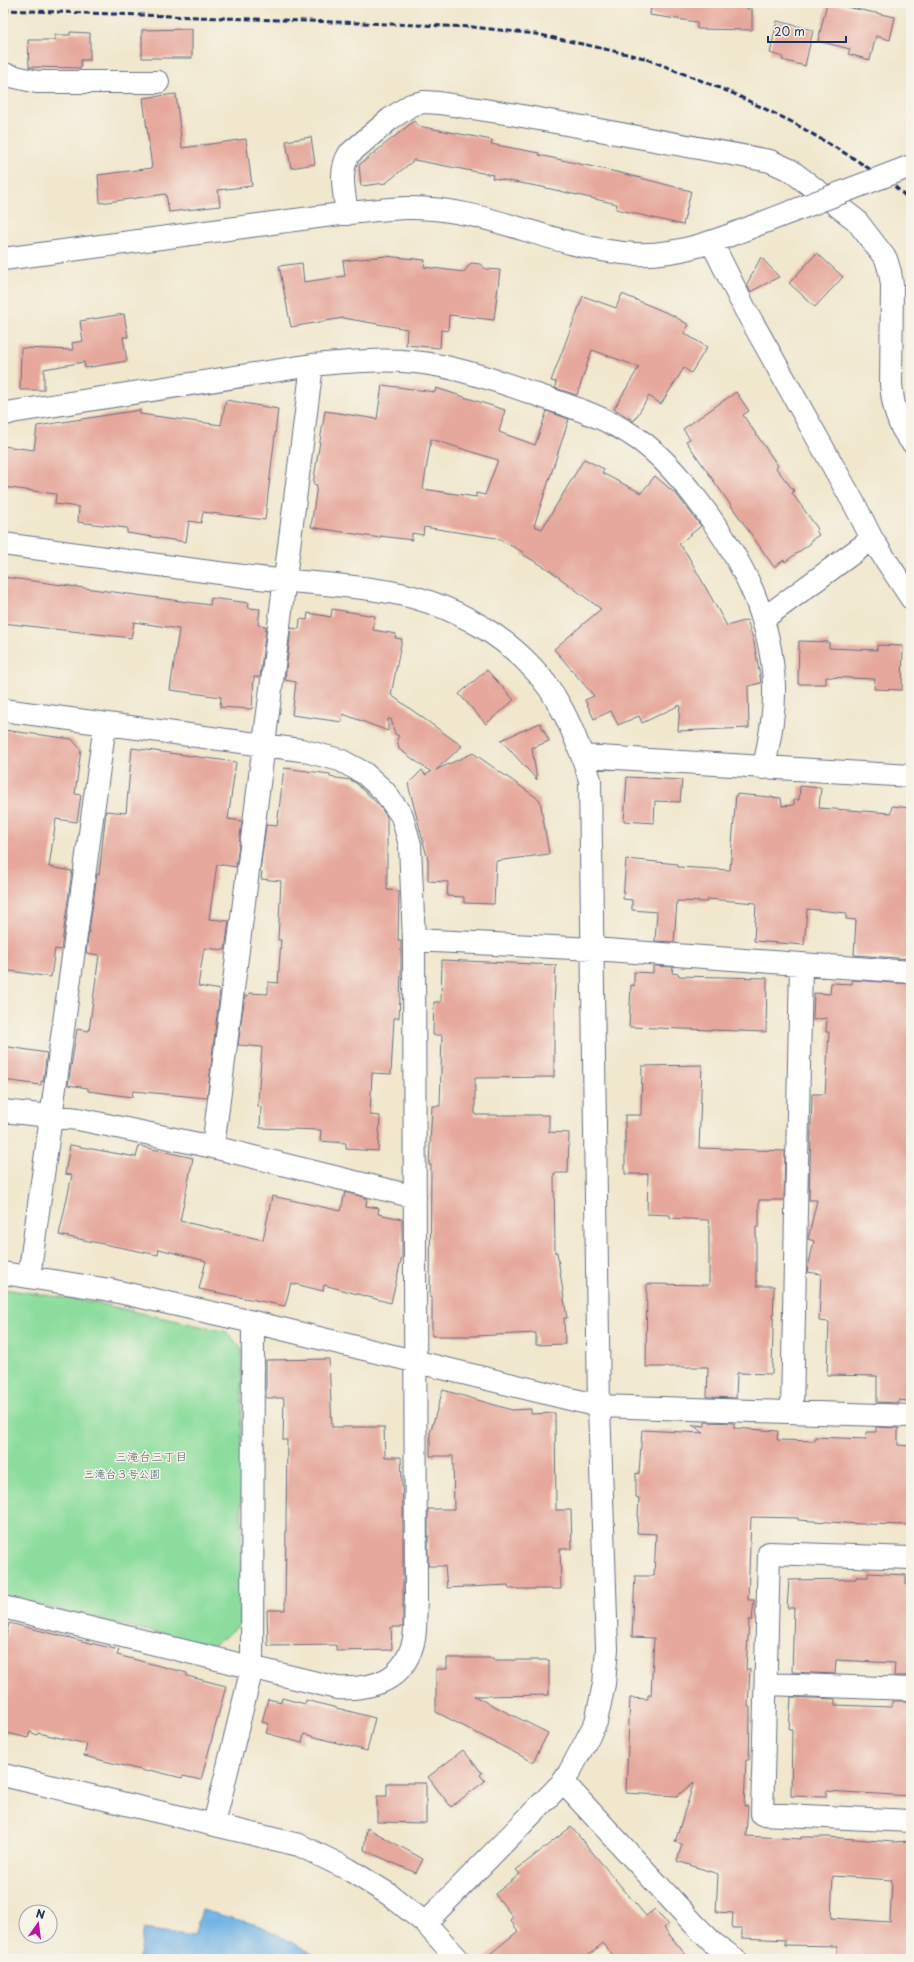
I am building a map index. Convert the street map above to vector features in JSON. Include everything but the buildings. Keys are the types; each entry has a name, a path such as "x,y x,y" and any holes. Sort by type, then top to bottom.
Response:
{"street":[{"path":"3,74 37,82 158,82"},
{"path":"347,214 342,176 344,161 349,154 390,119 411,105 424,102 511,114 770,161 790,170 856,220 886,259 892,285 892,398 901,428 911,441"},
{"path":"3,259 347,214 406,208 439,208 498,221 567,241 609,251 636,254 667,253 712,243 911,166"},
{"path":"712,243 745,309 856,507 872,539 911,598"},
{"path":"3,416 20,411 312,365 352,361 392,361 439,365 482,376 608,421 639,440 668,466 688,488 736,560 752,591 763,620 769,643 774,686 772,728 764,768"},
{"path":"213,1147 312,365"},
{"path":"763,620 872,539"},
{"path":"3,544 284,581 378,590 409,596 440,606 495,635 518,653 539,676 559,704 583,756 590,780 599,1406 607,1649 604,1684 596,1722 563,1782 425,1922"},
{"path":"3,710 301,750 340,760 364,773 384,791 402,816 410,845 414,940 416,1599 414,1638 408,1658 391,1676 377,1685 358,1689 337,1688 3,1608"},
{"path":"29,1277 105,724"},
{"path":"583,756 911,776"},
{"path":"414,940 593,949 911,972"},
{"path":"792,1411 801,965"},
{"path":"3,1111 78,1120 213,1147 415,1197"},
{"path":"3,1273 110,1290 254,1322 599,1406 911,1416"},
{"path":"214,1824 252,1668 254,1322"},
{"path":"911,1558 769,1553 762,1814 911,1821"},
{"path":"766,1684 911,1689"},
{"path":"3,1775 299,1845 348,1868 390,1896 425,1922 458,1959"},
{"path":"563,1782 694,1924 714,1944 735,1959"}],"green space":[{"name":"三滝台３号公園","path":"3,1289 87,1301 227,1332 242,1349 241,1624 213,1646 3,1597"}],"water":[{"path":"202,1910 261,1926 323,1959 138,1959 144,1929 194,1936"}],"railway":[{"path":"3,10 473,27 536,34 644,58 732,93 792,122 853,158 891,183 911,201"}],"district":[{"name":"三滝台三丁目","path":"151,1456"}]}
